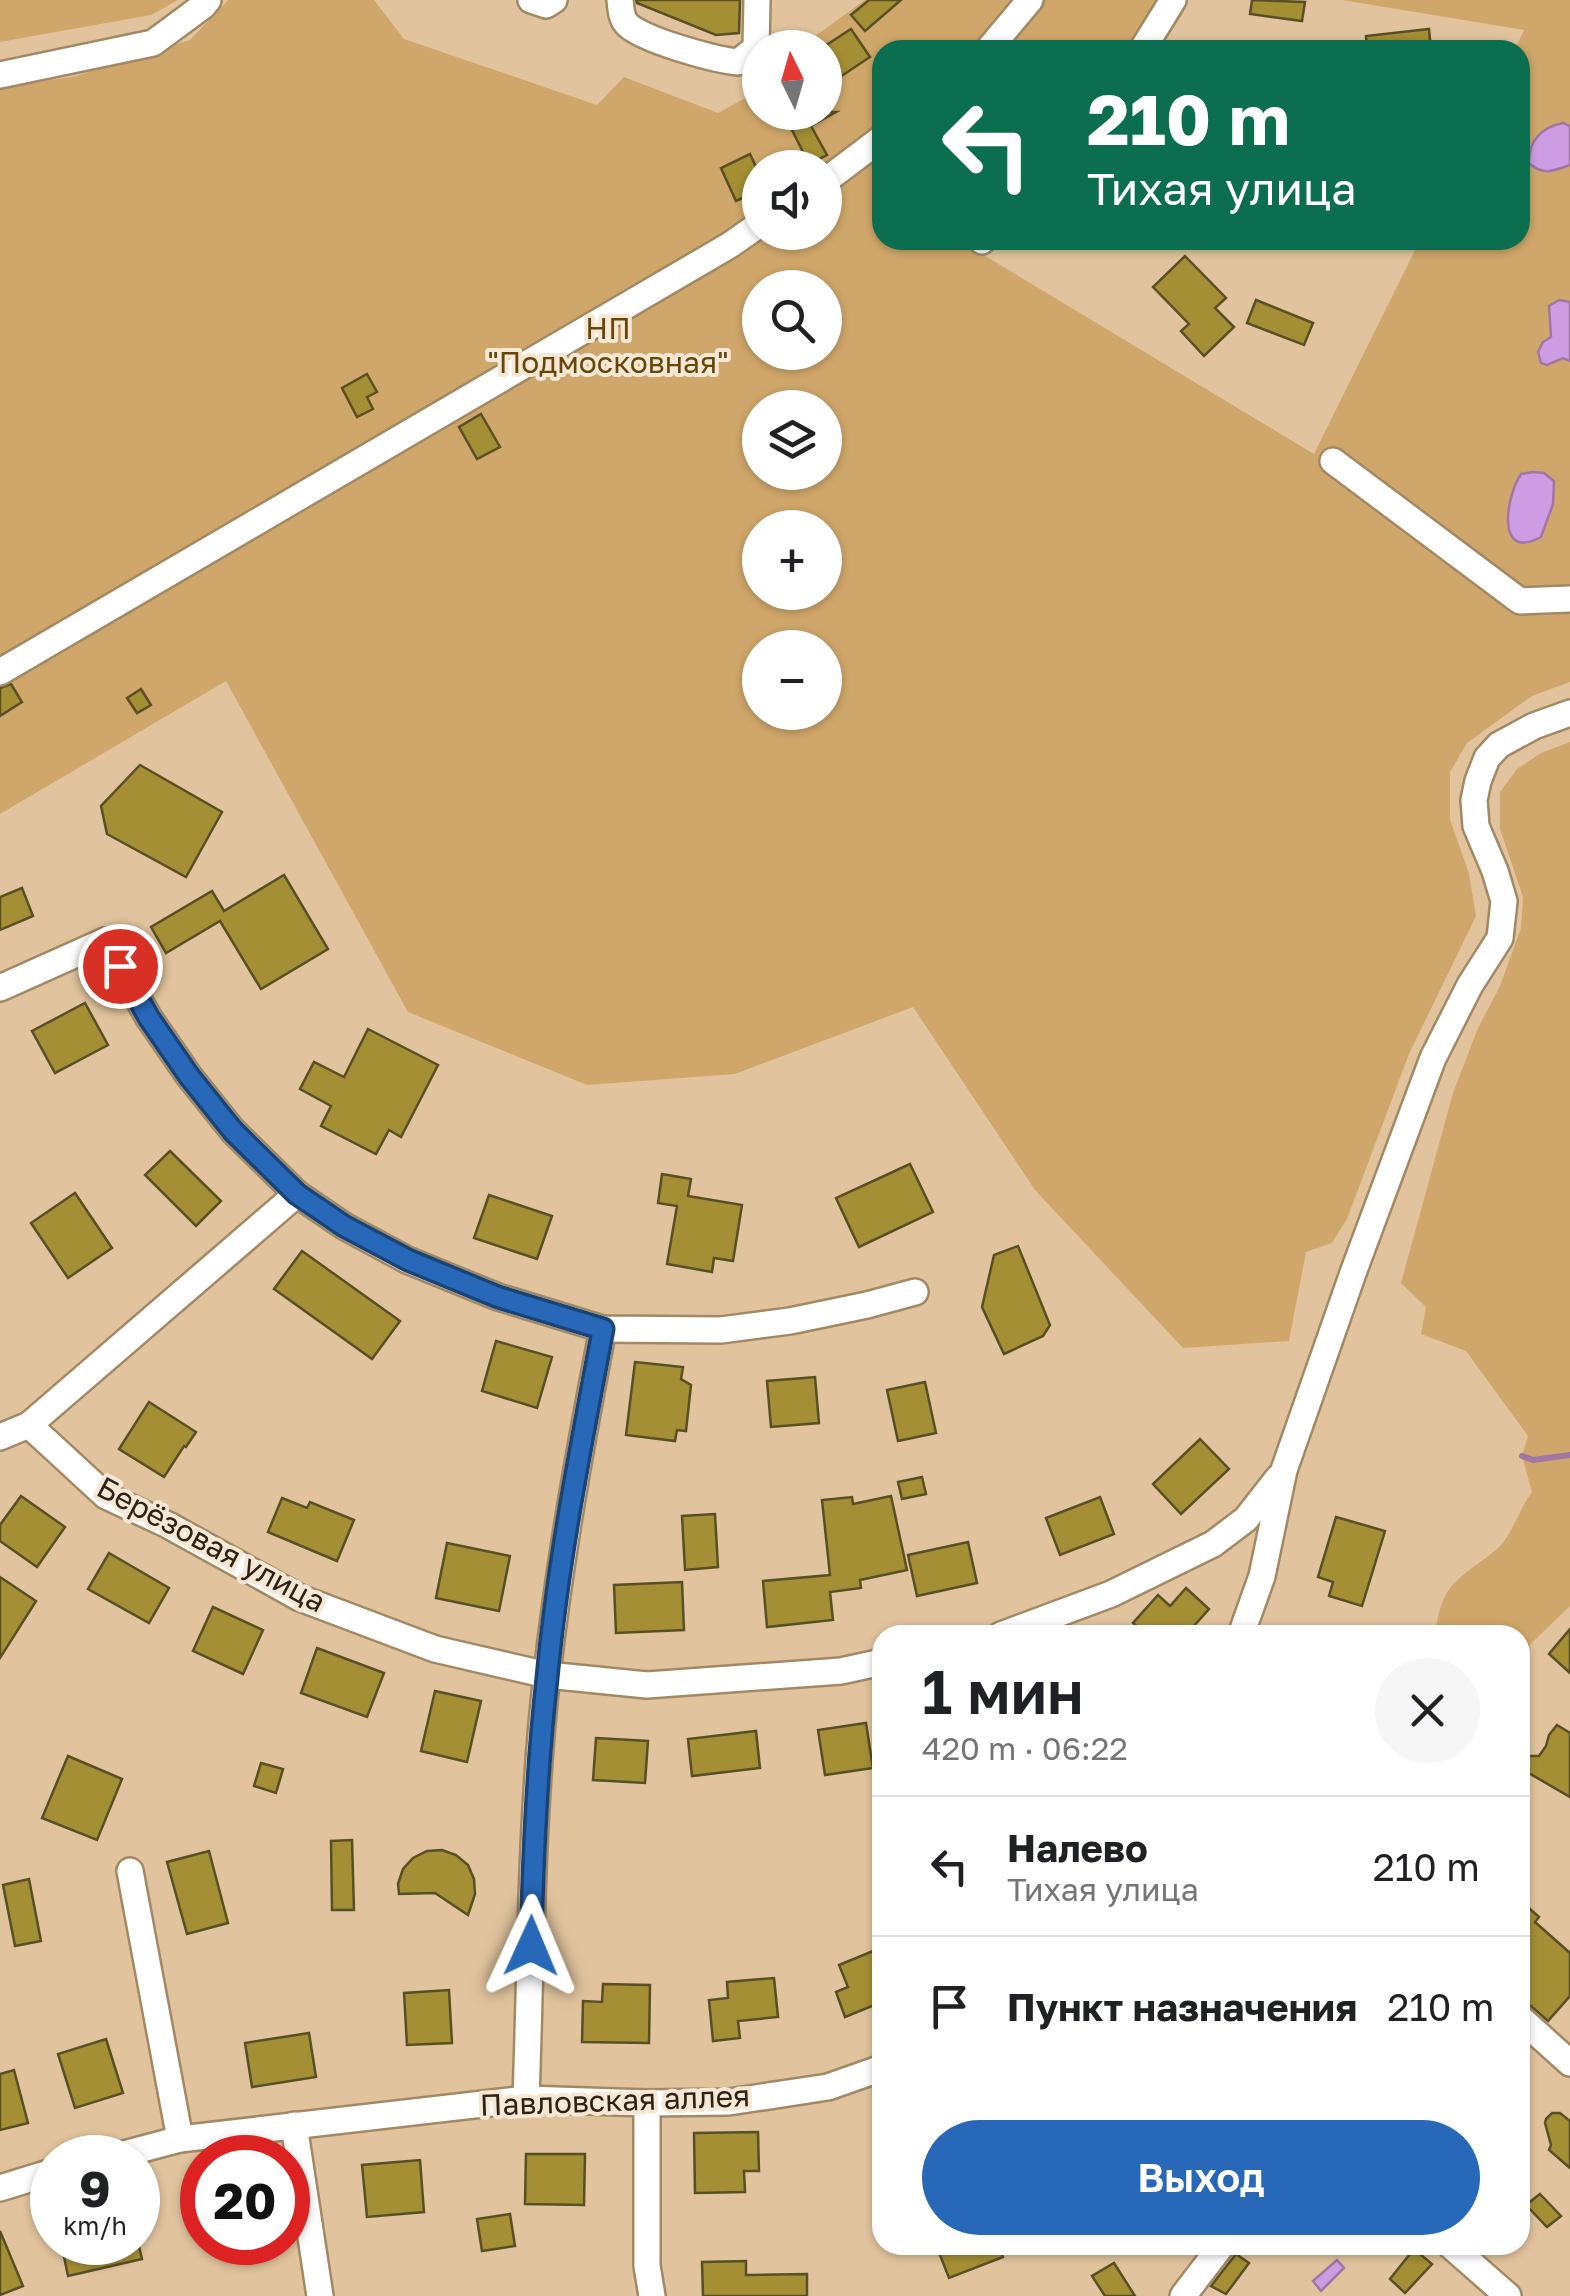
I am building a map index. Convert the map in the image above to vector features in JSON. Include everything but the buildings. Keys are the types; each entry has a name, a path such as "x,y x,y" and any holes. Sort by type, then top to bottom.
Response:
{"street":[{"path":"0,75 153,43 208,0"},
{"path":"531,0 546,5 554,0"},
{"path":"620,0 623,20 636,33 721,61 738,62 756,48 757,0"},
{"path":"996,40 1030,0"},
{"path":"1148,40 1173,0"},
{"path":"842,167 872,145"},
{"path":"0,672 742,237"},
{"path":"1333,461 1520,600 1570,599"},
{"path":"1245,1625 1262,1576 1284,1470 1353,1272 1433,1058 1470,985 1500,938 1504,901 1476,826 1474,800 1486,758 1534,726 1570,713"},
{"path":"0,988 105,941 149,1018 189,1076 233,1131 297,1194 344,1226 408,1260 498,1297 603,1329 721,1330 790,1322 915,1292"},
{"path":"0,1437 29,1425 297,1194"},
{"path":"526,2099 534,1831 547,1675 575,1471 603,1329"},
{"name":"Берёзовая улица","path":"29,1425 106,1496 168,1524 300,1598 436,1648 547,1675 647,1684 841,1672 872,1664"},
{"path":"1027,1625 1110,1594 1213,1544 1246,1519 1284,1470"},
{"path":"130,1870 180,2139"},
{"path":"1530,2027 1570,2063"},
{"name":"Павловская аллея","path":"213,2135 526,2099 647,2103 746,2099 828,2087 872,2072"},
{"path":"647,2103 647,2266 652,2296"},
{"path":"294,2125 320,2296"},
{"name":"Павловская аллея","path":"160,2144 180,2139"},
{"path":"0,2188 30,2179"},
{"path":"1183,2296 1214,2255"},
{"path":"1461,2255 1508,2296"}],"green space":[{"path":"0,0 178,0 151,15 0,42"},
{"name":"НП \"Подмосковная\"","path":"228,0 374,0 404,39 597,105 624,77 718,113 742,100 742,130 842,130 842,30 824,30 865,0 1157,0 1131,40 872,40 872,250 977,250 1314,454 1415,250 1530,250 1530,40 1520,40 1524,30 1342,0 1570,0 1570,682 1532,696 1467,743 1450,772 1450,819 1469,874 1476,916 1409,1054 1347,1219 1332,1243 1306,1252 1289,1341 1183,1348 1035,1190 913,1007 735,1074 587,1085 408,1012 226,681 0,814 0,87 73,77 190,40"},
{"path":"1570,742 1570,1606 1530,1644 1530,1625 1436,1625 1446,1594 1459,1578 1504,1541 1532,1492 1522,1456 1528,1436 1466,1351 1421,1334 1426,1307 1401,1283 1453,1093 1521,928 1523,897 1500,829 1500,792 1517,769 1541,753"}],"shaded area":[{"path":"1563,123 1570,126 1570,165 1539,170 1530,164 1530,152 1534,142 1549,128"},
{"path":"1559,300 1570,302 1570,361 1563,358 1547,365 1541,363 1538,352 1551,337 1549,306"},
{"path":"1544,473 1554,481 1553,504 1541,537 1516,541 1508,523 1511,497 1521,474"},
{"path":"1337,2260 1344,2268 1321,2291 1313,2281"}],"waterway":[{"path":"1522,1456 1533,1460 1570,1455"}],"route":[{"path":"120,966 149,1018 189,1076 233,1131 297,1194 344,1226 408,1260 498,1297 603,1329 575,1471 547,1675 534,1831 531,1946"}]}
